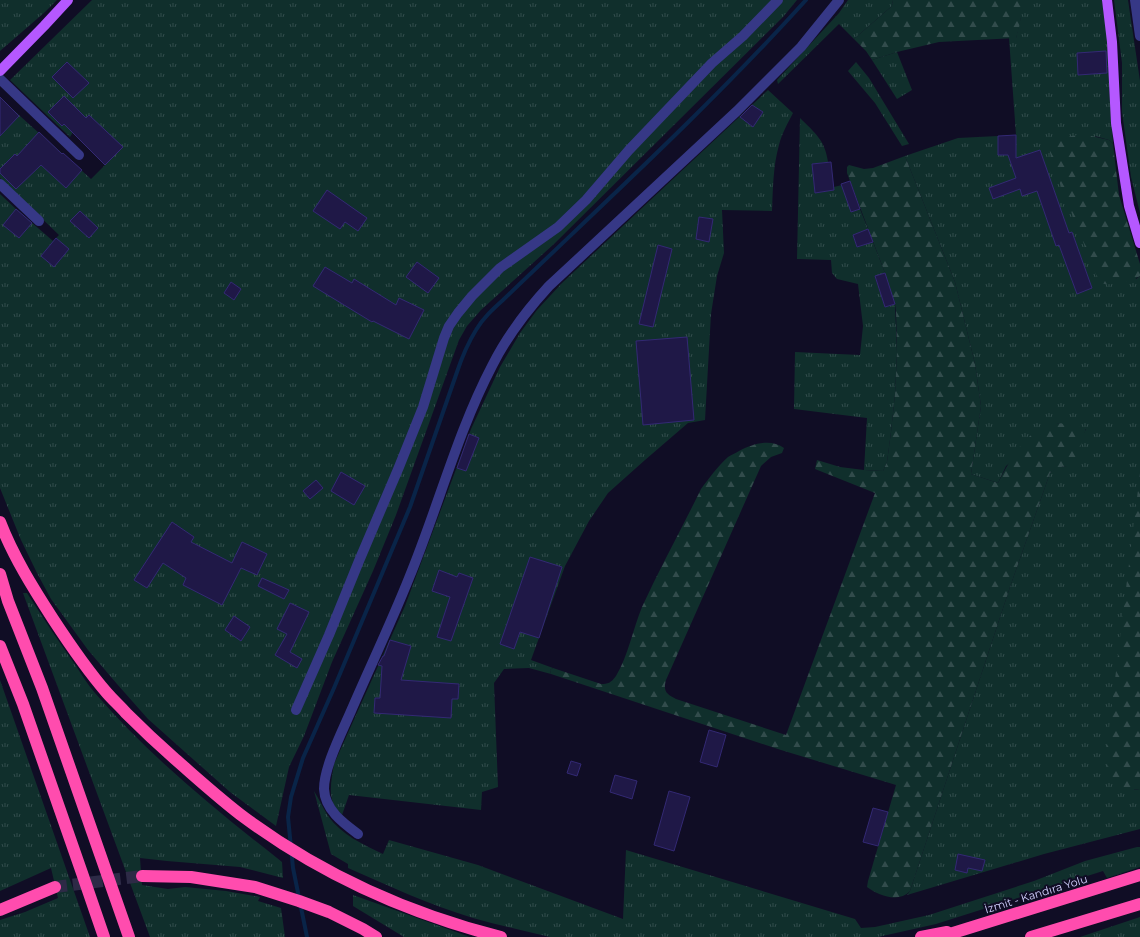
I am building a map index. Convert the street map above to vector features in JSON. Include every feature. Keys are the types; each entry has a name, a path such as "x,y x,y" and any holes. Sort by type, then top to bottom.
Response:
{"highway":[{"path":"0,522 32,587 73,649 108,694 156,742 192,775 244,818 307,858 349,881 385,898 428,915 501,937"},
{"path":"0,574 8,601 42,688 129,937"},
{"path":"0,646 30,726 104,937"},
{"name":"İzmit - Kandıra Yolu","path":"940,937 1140,875"},
{"path":"142,876 191,877 255,887 329,912 376,937"},
{"path":"0,910 55,887"},
{"path":"1031,937 1140,904"},
{"path":"921,937 964,929"}],"main road":[{"path":"0,71 68,0"},
{"path":"1107,0 1112,42 1116,123 1130,206 1140,243"}],"street":[{"path":"296,710 329,635 423,407 449,326 472,296 500,268 558,227 712,63 743,36 778,0"},
{"path":"358,834 339,819 330,808 326,799 324,789 328,766 410,577 474,404 506,341 530,306 549,286 737,110 801,47 839,0"},
{"path":"1134,0 1140,36"},
{"path":"0,79 79,155"},
{"path":"0,184 39,221"}],"green space":[{"path":"0,0 57,0 0,51"},
{"path":"92,0 797,0 783,17 554,244 481,310 467,326 459,340 396,515 373,571 332,662 304,736 289,767 276,826 230,792 148,719 88,650 51,599 21,540 0,488 0,194 53,241 59,235 0,178 0,97 91,179 105,165 73,132 70,137 10,80"},
{"path":"848,0 893,0 892,6 854,39 839,24 778,84 777,80 839,13"},
{"path":"893,0 1021,0 1021,19 1016,38 939,42 897,52 872,60 866,51 854,39 892,6"},
{"path":"1021,0 1102,0 1107,36 1113,144 1109,140 1095,136 1136,279 1140,276 1140,473 1134,790 1140,789 1140,829 1044,854 907,895 910,891 1010,587 1050,473 1057,467 1068,466 1086,429 1057,423 1006,466 998,483 971,474 981,406 975,364 955,282 905,156 958,138 998,136 998,155 1016,155 1009,38 1016,38 1021,17"},
{"path":"1114,0 1128,0 1140,81 1140,213 1131,177 1122,112 1122,63"},
{"path":"897,52 912,90 897,99 872,60"},
{"path":"856,62 869,78 909,144 902,146 875,103 848,71"},
{"path":"768,90 793,113 785,128 777,153 772,211 722,210 724,253 717,276 711,314 705,420 688,423 645,460 608,493 589,521 565,566 531,660 553,668 550,670 551,674 529,668 504,669 494,683 498,787 482,792 481,810 349,795 342,815 334,805 331,795 334,764 405,606 471,429 500,367 520,333 537,310 562,283"},
{"path":"800,118 822,142 827,154 828,162 812,164 815,193 834,190 834,187 850,183 851,212 860,209 868,229 853,235 857,247 873,242 885,273 875,277 885,307 895,304 897,353 895,394 887,462 883,471 864,470 867,418 794,409 795,352 860,355 863,326 858,284 837,279 832,273 831,260 797,259"},
{"path":"1083,134 1109,140 1113,144 1119,195 1140,264 1140,276 1133,279 1113,284 1104,284 1099,282 1053,166 1049,148 1064,138"},
{"path":"905,156 955,282 975,364 981,406 971,474 998,483 1014,455 1036,431 1056,423 1086,428 1074,468 1061,467 1050,473 1010,587 910,891 900,897 889,897 877,893 867,887 896,785 781,750 551,674 550,670 553,668 601,684 611,682 613,680 624,660 642,607 701,489 717,468 728,457 744,448 756,444 773,443 784,448 782,453 771,457 761,466 666,680 665,690 676,699 786,735 875,493 815,469 817,460 840,467 883,471 887,462 891,432 897,353 896,310 885,273 847,173 847,167 849,165 864,169 873,168"},
{"path":"1140,473 1140,789 1130,790 1118,785 1111,778 1108,771 1106,754"},
{"path":"23,593 27,593 87,683 116,717 184,782 282,862 283,878 240,867 140,858 142,885 168,889 185,887 226,891 260,897 258,901 281,908 285,937 150,937"},
{"path":"0,680 90,937 0,937 0,920 25,912 58,898 51,868 0,891"},
{"path":"314,791 328,816 340,829 360,843 383,854 389,840 478,865 623,919 626,850 855,919 861,928 875,927 929,915 1034,881 1085,861 1137,847 1140,847 1140,867 1107,878 1103,871 936,924 878,937 550,937 457,913 410,895 348,868 348,864 331,854"},
{"path":"353,895 470,937 404,937 353,906"},
{"path":"1140,917 1140,937 1080,937"}],"building":[{"path":"1106,51 1107,73 1078,75 1077,53"},
{"path":"67,62 89,83 73,98 52,77"},
{"path":"64,96 86,118 89,115 123,147 105,165 64,124 62,126 48,112"},
{"path":"0,97 19,116 0,136"},
{"path":"752,105 763,112 753,127 740,117"},
{"path":"39,132 62,154 63,153 82,170 66,188 41,165 16,189 0,173 0,169 15,154 17,156"},
{"path":"1016,135 1016,158 1040,150 1069,233 1072,232 1092,288 1077,294 1059,245 1056,246 1037,191 1022,196 1020,189 993,199 989,188 1016,178 1008,155 998,155 998,136"},
{"path":"831,162 834,190 815,193 812,164"},
{"path":"850,181 860,209 851,212 841,184"},
{"path":"327,190 367,218 358,231 345,222 340,229 313,211"},
{"path":"16,209 32,223 19,238 3,225"},
{"path":"80,211 98,228 89,238 70,221"},
{"path":"699,217 713,219 709,242 696,239"},
{"path":"868,229 873,242 857,247 853,235"},
{"path":"56,238 69,249 54,267 41,256"},
{"path":"658,245 672,249 653,327 639,324"},
{"path":"417,262 439,278 428,293 406,277"},
{"path":"325,267 352,283 354,279 396,305 399,298 424,310 409,339 373,321 372,322 313,286"},
{"path":"885,273 895,304 885,307 875,276"},
{"path":"231,282 241,289 234,300 224,293"},
{"path":"687,337 694,420 643,425 636,341"},
{"path":"469,434 479,438 466,471 457,468"},
{"path":"341,472 365,486 354,505 331,491"},
{"path":"316,480 323,488 310,499 303,491"},
{"path":"172,522 194,537 191,542 232,563 242,542 267,554 257,575 241,568 222,605 183,585 186,578 163,563 147,588 134,580"},
{"path":"530,557 562,567 539,638 520,632 514,649 500,644"},
{"path":"439,570 457,577 459,573 473,578 451,641 437,637 450,597 432,591"},
{"path":"262,578 289,590 284,599 258,586"},
{"path":"290,603 309,612 290,652 302,659 297,668 275,655 287,634 277,629"},
{"path":"234,616 250,627 241,641 225,630"},
{"path":"390,640 411,646 401,680 459,684 458,699 452,699 451,718 374,713 375,698 380,698 382,666 378,665 384,656"},
{"path":"709,730 726,735 717,767 700,762"},
{"path":"571,761 581,764 577,776 567,773"},
{"path":"615,775 637,781 632,799 610,792"},
{"path":"669,791 690,797 674,851 654,845"},
{"path":"873,808 888,812 878,846 863,842"},
{"path":"958,854 985,860 982,871 968,868 967,873 955,870"}],"waterway":[{"path":"307,937 293,868 288,817 291,797 303,758 410,507 459,366 470,340 492,310 696,115 806,0"}],"tunnel":[{"path":"55,887 142,876"}]}
